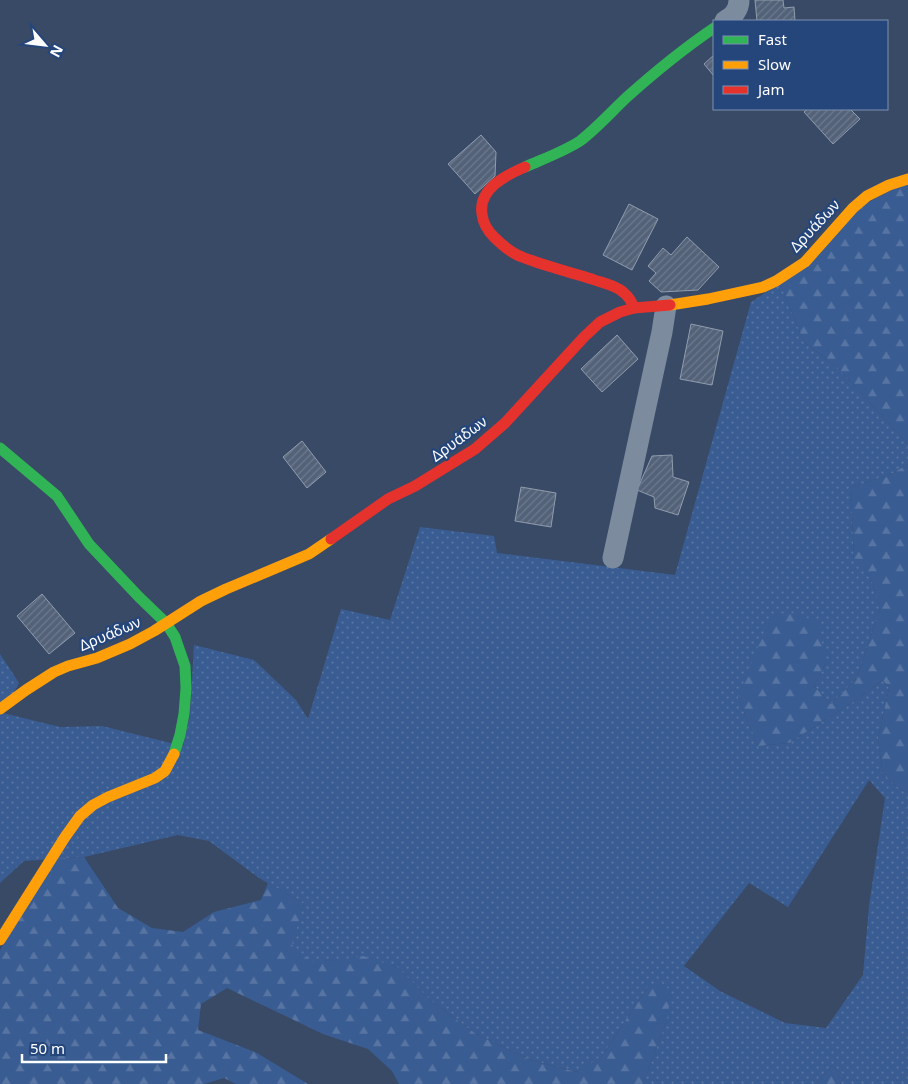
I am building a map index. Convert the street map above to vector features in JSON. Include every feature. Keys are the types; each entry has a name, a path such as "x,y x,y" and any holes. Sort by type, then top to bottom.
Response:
{"street":[{"path":"726,20 735,12 739,0"},
{"path":"634,308 632,302 623,292 609,285 509,251 490,234 481,206 488,192 496,183 581,140 667,63 713,29"},
{"name":"Δρυάδων","path":"0,709 54,672 116,650 166,624 200,601 309,554 382,504 435,475 475,449 505,423 600,322 613,315 634,308 666,306 708,299 763,287 776,281 804,262 853,208 867,196 889,185 908,179"},
{"path":"613,558 666,306"},
{"path":"0,448 57,496 89,544 166,624 180,647 186,677 183,725 178,743 167,768 162,774 147,782 113,794 94,804 82,814 0,940"}],"green space":[{"path":"908,181 908,444 839,369 804,342 780,283 854,210"},
{"path":"780,283 804,342 839,369 908,444 908,464 890,475 851,487 854,561 871,579 880,608 857,678 831,704 814,686 826,663 738,697 758,746 789,743 856,700 883,680 889,688 878,739 883,776 902,790 908,792 908,1084 840,1084 845,1076 832,1066 816,1084 643,1084 667,1020 649,985 602,1056 578,1072 530,1060 476,1034 431,1001 397,967 336,961 313,963 291,945 304,904 259,878 209,841 178,835 84,857 24,861 0,883 0,654 19,683 3,713 60,727 102,726 183,746 190,716 194,645 254,660 296,700 308,719 341,609 390,620 420,527 494,536 497,553 675,575 751,302","holes":["869,780 885,798 869,906 863,975 826,1028 785,1023 720,991 684,966 749,883 788,907"]},
{"path":"908,464 908,792 902,790 883,776 878,739 889,688 883,680 856,700 789,743 758,746 738,697 771,614 798,613 818,624 826,663 814,686 831,704 857,678 880,608 871,579 854,562 851,487 890,475"},
{"path":"84,857 118,908 152,928 183,932 214,912 261,900 268,883 304,904 292,945 313,962 336,961 363,956 397,967 431,1001 476,1034 530,1060 577,1072 602,1056 649,985 663,982 671,993 667,1020 643,1084 399,1084 392,1071 368,1049 323,1034 227,988 201,1004 198,1030 257,1053 308,1084 236,1084 224,1078 204,1084 0,1084 0,950 53,859"},
{"path":"832,1066 845,1076 840,1084 816,1084"}],"building":[{"path":"755,0 783,0 784,8 794,7 795,20 757,20"},
{"path":"713,56 713,75 704,64"},
{"path":"807,110 851,110 860,119 833,144 804,112"},
{"path":"481,135 496,152 495,176 475,194 448,164"},
{"path":"629,204 658,219 632,270 603,255"},
{"path":"687,237 719,267 698,290 661,292 649,281 656,273 648,266 663,248 671,255"},
{"path":"691,324 723,331 712,385 680,379"},
{"path":"617,335 638,359 602,392 581,369"},
{"path":"302,441 326,472 307,488 283,457"},
{"path":"672,455 673,477 689,482 678,515 655,508 654,497 637,490 652,456"},
{"path":"521,487 556,493 551,527 515,521"},
{"path":"42,594 75,633 49,654 17,616"}],"traffic: fast":[{"path":"525,167 580,141 648,79 680,52 713,29"},
{"path":"0,448 57,496 89,544 166,623 175,637 185,666 186,688 184,714 174,754"}],"traffic: slow":[{"path":"670,305 763,287 776,281 805,262 853,208 867,196 889,185 908,179"},
{"path":"0,709 54,672 97,658 130,644 201,601 309,554 331,539"},
{"path":"0,940 80,816 93,805 108,797 155,778 165,771 174,754"}],"traffic: jam":[{"path":"525,167 495,184 484,197 482,214 490,232 503,246 518,255 616,288 627,295 634,308"},
{"path":"331,539 388,499 415,486 475,449 505,423 600,322 620,312 634,308 670,305"}]}
